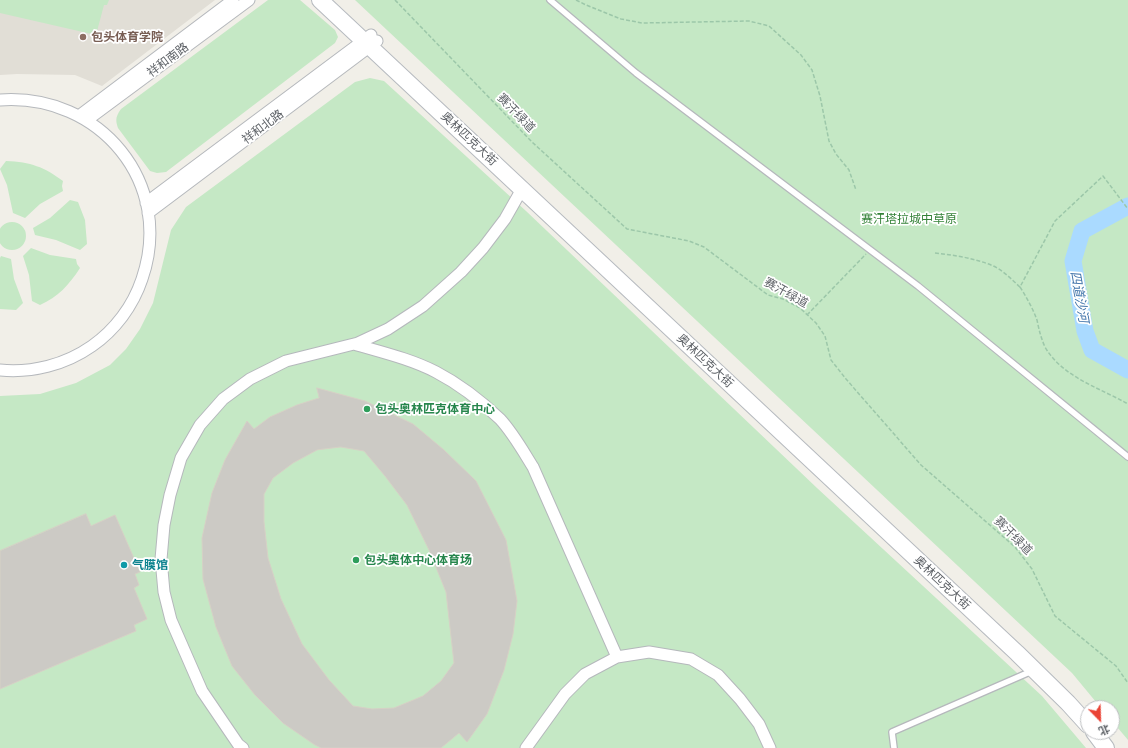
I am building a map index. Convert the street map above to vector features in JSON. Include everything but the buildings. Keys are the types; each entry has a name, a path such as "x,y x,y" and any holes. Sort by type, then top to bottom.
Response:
{"main road":[{"name":"奥林匹克大街","path":"320,0 370,41 1080,702"},
{"name":"奥林匹克大街","path":"334,0 370,41 522,189 1034,670 1080,716"}],"street":[{"name":"祥和南路","path":"83,118 233,0"},
{"name":"祥和南路","path":"83,118 249,0"},
{"name":"祥和北路","path":"147,208 370,41"},
{"path":"0,100 19,100 54,105 83,118 102,132 122,152 136,176 147,208 150,244 145,271 134,298 118,322 97,342 66,360 45,367 31,370 0,370"},
{"path":"243,748 238,744 202,692 171,620 164,592 162,559 164,525 170,495 181,458 200,425 224,399 250,379 286,361 354,344 388,329 423,306 461,272 483,248 505,219 522,189"},
{"path":"354,344 398,357 435,372 470,394 500,420 533,467 617,657"},
{"path":"526,748 565,694 585,674 617,657 649,652 691,659 718,675 760,724 770,748"}],"lane":[{"path":"550,0 636,73 918,286 1128,457"},
{"path":"894,748 892,732 1034,670"}],"path":[{"name":"赛汗绿道","path":"395,0 532,142 627,229 689,241 704,247 768,295 783,299 800,308 816,323 825,336 831,360 846,380 921,465 1015,547 1032,569 1055,616 1116,666 1128,683"},
{"path":"576,0 621,19 642,23 749,21 769,26 801,55 812,70 820,96 829,141 836,154 849,170 856,190"},
{"path":"1020,287 1055,221 1103,176 1128,209"},
{"path":"807,315 870,249"},
{"path":"935,253 962,257 992,265 1006,274 1020,287 1029,302 1040,336 1053,358 1079,379 1128,404"}],"shaded area":[{"name":"包头体育学院","path":"0,0 215,0 102,86 75,75 0,75"}],"green space":[{"path":"0,0 109,0 107,5 104,5 96,35 0,13"},
{"path":"268,0 300,0 335,30 338,37 335,43 166,172 157,173 150,171 118,128 116,118 121,109"},
{"name":"赛汗塔拉城中草原","path":"355,0 1128,0 1128,740 1120,730 1120,700 1094,700 1072,673"},
{"name":"包头奥林匹克体育中心","path":"370,78 384,81 526,211 817,488 1042,696 1086,748 0,748 0,396 40,394 76,383 110,365 126,349 140,329 153,303 171,230 186,207 355,82"},
{"path":"6,161 30,164 50,172 63,181 63,191 40,204 25,218 13,213 7,185 0,169"},
{"path":"70,200 78,202 85,220 87,244 80,250 56,240 35,235 33,228 50,218"},
{"path":"12,222 22,226 26,236 22,246 12,250 2,246 -2,236 2,226"},
{"path":"31,248 50,255 76,259 80,268 63,290 40,305 32,301 29,275 23,256"},
{"path":"1,256 11,259 14,279 23,303 16,310 0,309"}],"waterway":[{"name":"四道沙河","path":"1128,206 1082,231 1073,261 1085,331 1092,350 1128,370"}],"place":[{"name":"包头体育学院","path":"83,37"},
{"name":"包头奥林匹克体育中心","path":"367,409"},
{"name":"包头奥体中心体育场","path":"356,560"},
{"name":"气膜馆","path":"124,565"}]}
